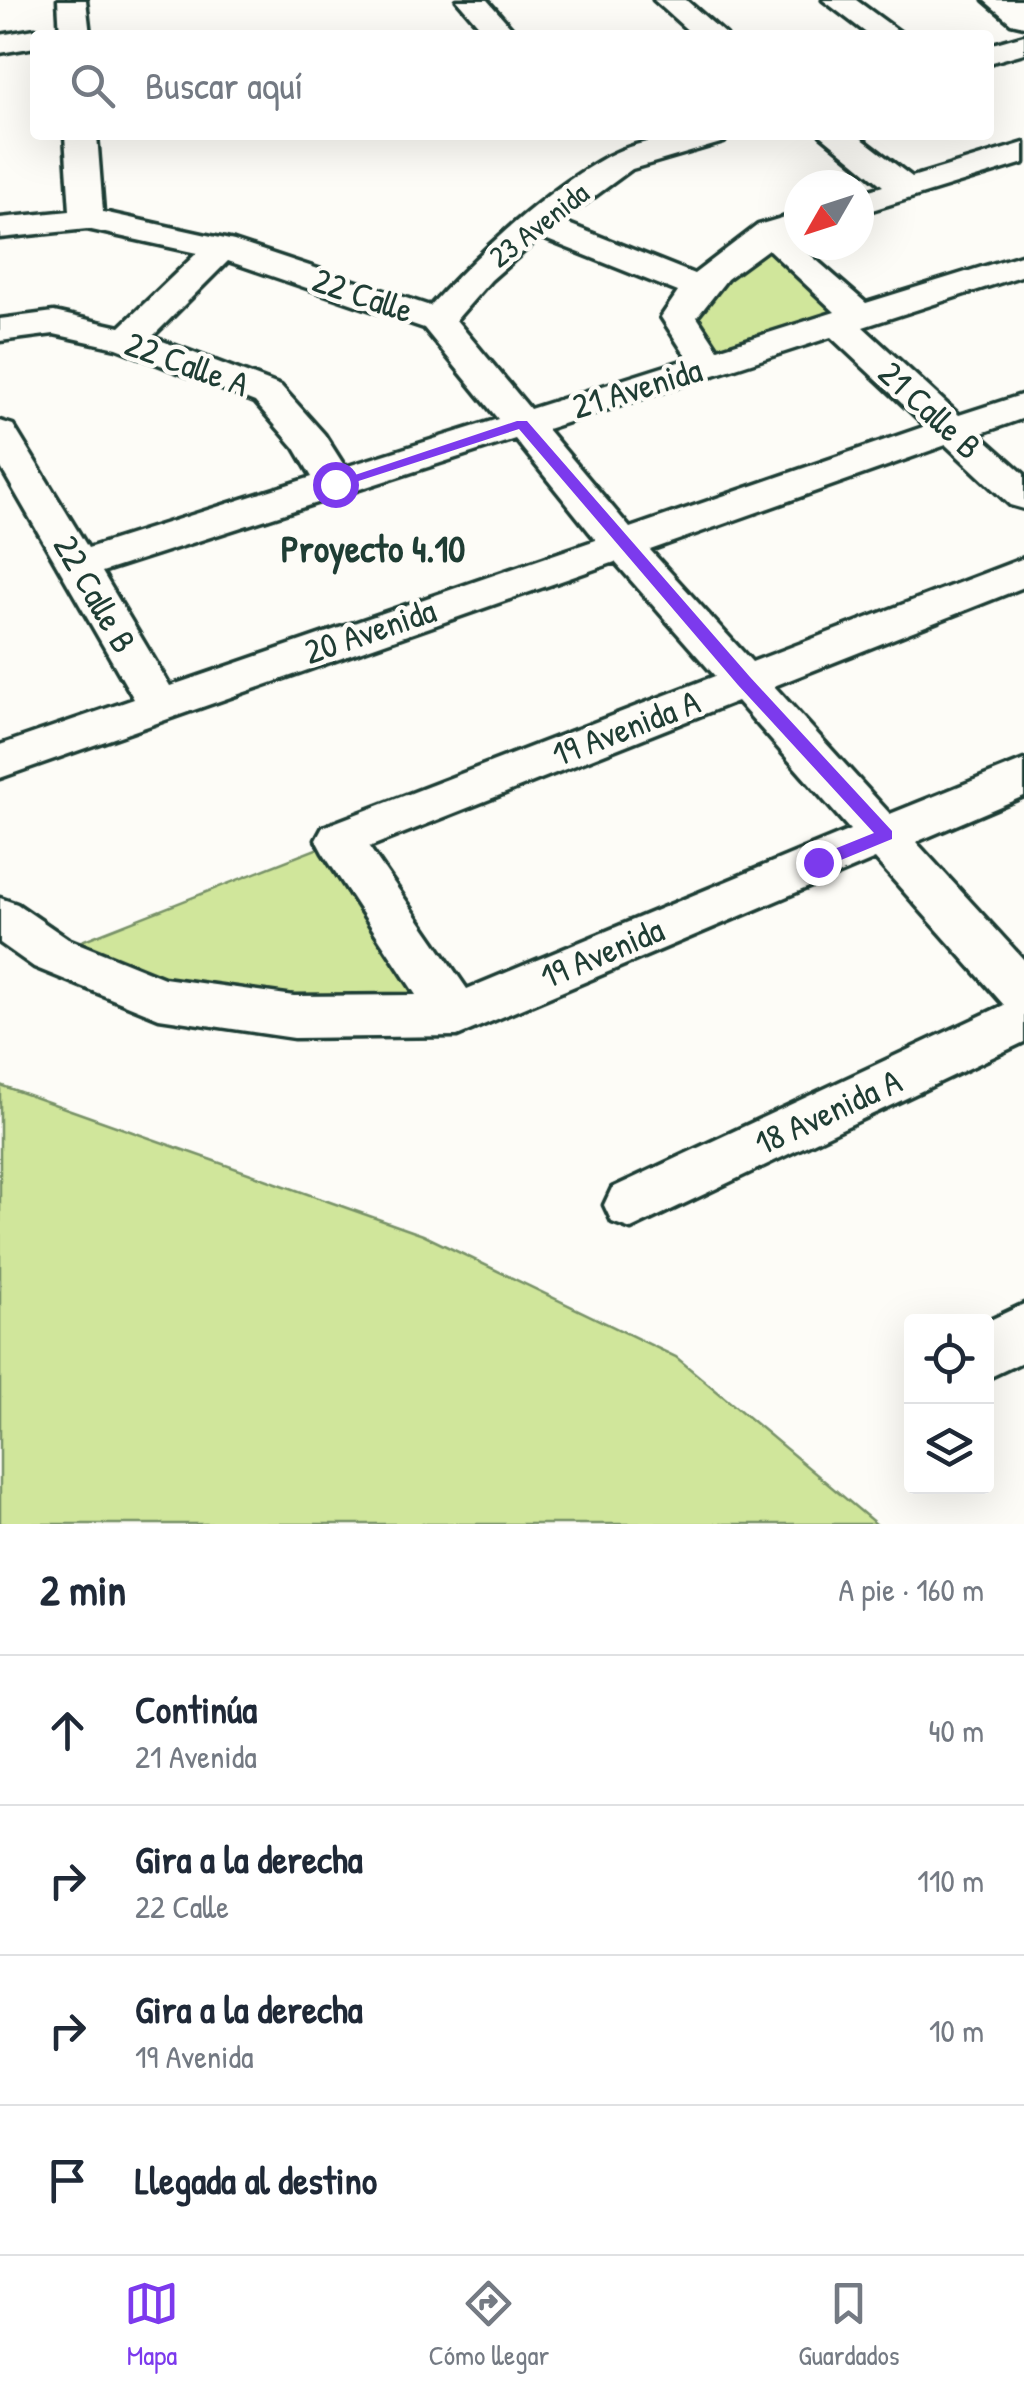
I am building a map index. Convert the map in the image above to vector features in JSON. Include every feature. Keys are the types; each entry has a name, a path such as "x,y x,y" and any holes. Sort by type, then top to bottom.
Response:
{"street":[{"path":"68,30 72,0"},
{"path":"471,0 499,30"},
{"path":"668,0 706,30"},
{"path":"837,0 882,30"},
{"path":"1002,0 1024,15"},
{"path":"0,44 30,39"},
{"path":"994,53 1024,44"},
{"path":"0,228 87,220 82,140"},
{"path":"601,140 621,162"},
{"name":"23 Avenida","path":"437,320 479,273 536,223 621,162 695,140"},
{"path":"844,140 908,189"},
{"path":"874,199 1024,152"},
{"name":"22 Calle","path":"87,220 222,248 437,320 622,542 1024,994"},
{"path":"536,223 696,287"},
{"path":"710,365 679,318 696,287 784,227"},
{"path":"128,340 222,248"},
{"path":"807,260 848,320"},
{"name":"21 Avenida","path":"78,565 1024,264"},
{"name":"21 Calle B","path":"848,320 952,430 1024,496"},
{"name":"22 Calle A","path":"0,330 54,323 128,340 268,394 310,442 335,484"},
{"name":"20 Avenida","path":"0,762 1024,405"},
{"name":"22 Calle B","path":"0,432 159,704"},
{"name":"19 Avenida A","path":"456,1015 339,840 1024,572"},
{"name":"19 Avenida","path":"0,916 51,953 159,998 294,1017 456,1015 1024,777"},
{"name":"18 Avenida A","path":"632,1205 1024,1019"},
{"path":"994,1347 1024,1330"}],"green space":[{"path":"770,232 784,245 784,260 800,260 859,316 710,365 679,317"},
{"path":"339,840 457,1015 294,1017 51,953"},
{"path":"0,1085 423,1235 676,1357 876,1524 0,1524"}],"district":[{"name":"Proyecto 4.10","path":"373,549"}],"route":[{"path":"335,484 522,424 744,681 886,835 818,862"}]}
